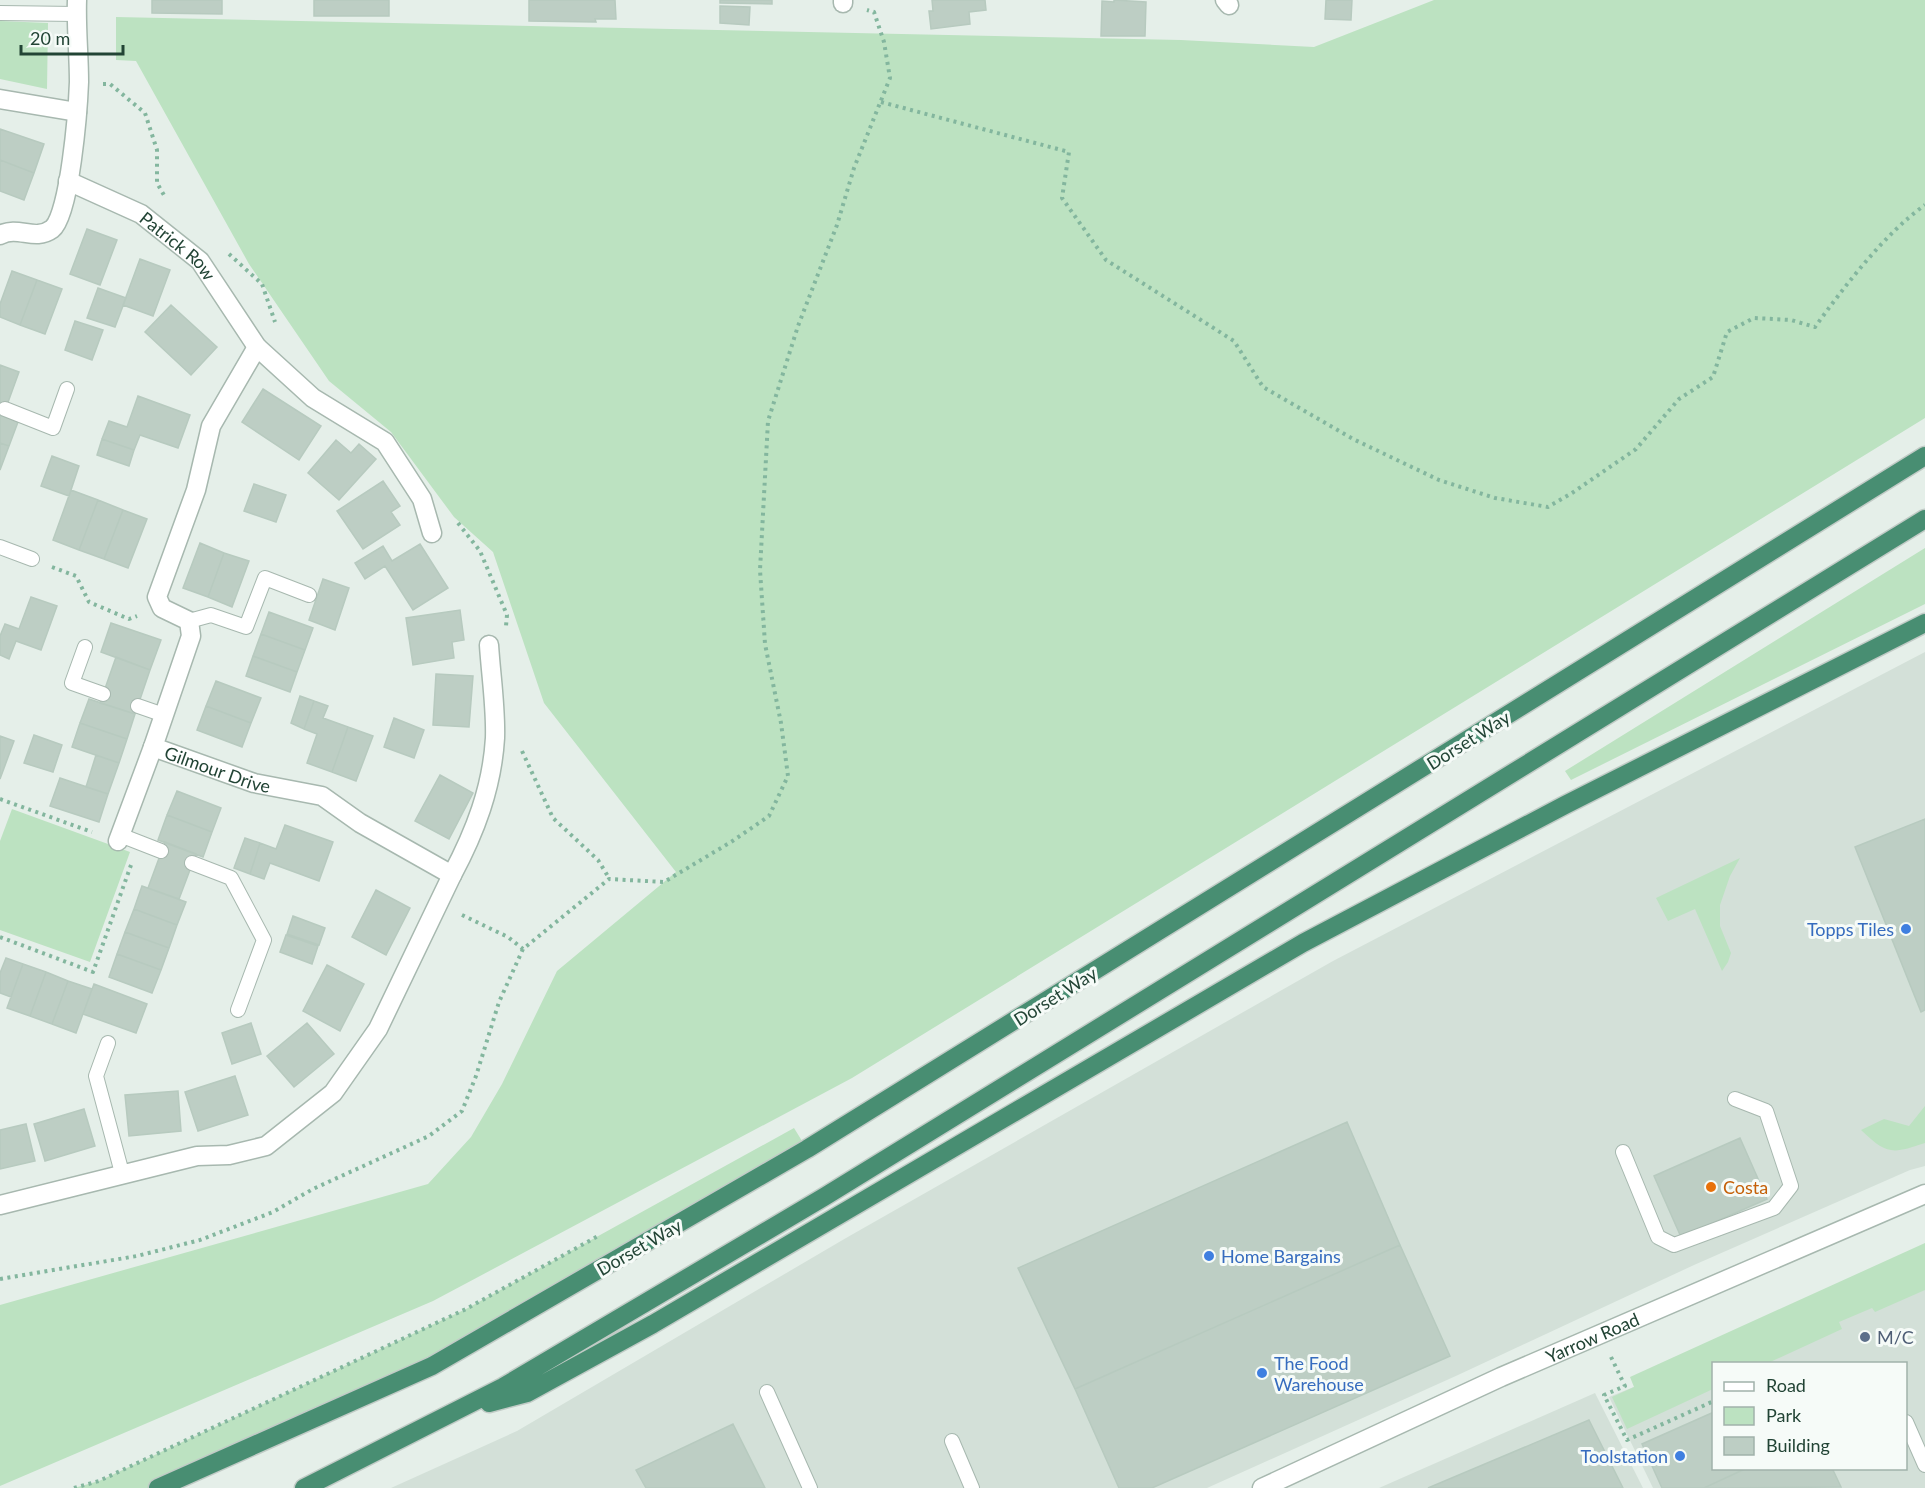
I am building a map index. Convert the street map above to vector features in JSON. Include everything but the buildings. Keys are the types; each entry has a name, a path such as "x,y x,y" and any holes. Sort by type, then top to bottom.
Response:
{"highway":[{"name":"Dorset Way","path":"158,1488 432,1366 777,1167 1925,456"},
{"path":"304,1488 503,1387 824,1197 1925,519"},
{"path":"453,1412 527,1393 653,1324 1303,943 1565,805 1925,623"}],"street":[{"path":"0,235 9,230 40,236 54,228 66,198 79,82 77,7"},
{"path":"0,99 77,112"},
{"name":"Patrick Row","path":"68,181 141,214 200,261 257,348 313,398 385,442 422,499 432,533"},
{"path":"189,621 162,608 157,597 196,490 211,426 257,348"},
{"name":"Gilmour Drive","path":"189,621 190,636 153,747 254,783 322,796 360,823 452,875"},
{"path":"0,1205 197,1155 229,1155 266,1146 333,1093 378,1029 469,843 484,804 495,738 489,645"},
{"path":"119,838 153,747"},
{"name":"Yarrow Road","path":"1262,1488 1490,1382 1925,1194"}],"lane":[{"path":"0,12 77,7"},
{"path":"5,409 53,428 67,389"},
{"path":"0,547 32,559"},
{"path":"189,621 211,615 246,627 265,578 309,595"},
{"path":"86,647 72,683 104,694"},
{"path":"138,706 164,715"},
{"path":"119,838 161,851"},
{"path":"192,863 231,878 264,940 238,1010"},
{"path":"108,1042 96,1076 122,1173"},
{"path":"1623,1152 1658,1237 1674,1245 1774,1208 1791,1186 1766,1111 1735,1099"},
{"path":"767,1392 810,1488"},
{"path":"1907,1426 1925,1465"},
{"path":"952,1442 972,1488"}],"path":[{"path":"0,1279 137,1256 200,1240 273,1212 313,1190 429,1136 462,1111 476,1076 499,1002 523,950 609,879 664,882 769,816 788,776 781,723 765,644 760,570 768,421 798,326 837,225 854,168 890,78 884,42 874,12 843,1"},
{"path":"881,102 1070,152 1062,198 1106,260 1234,341 1263,387 1353,439 1439,480 1496,498 1548,507 1636,448 1678,399 1713,377 1727,332 1754,318 1791,320 1815,327 1841,291 1906,218 1925,205"},
{"path":"32,559 76,576 89,602 129,619 162,608"},
{"path":"0,799 119,838 136,848 93,972 0,937"},
{"path":"438,906 442,903 508,936 523,950"},
{"path":"74,1488 99,1481 466,1309 610,1229"},
{"path":"1599,1335 1625,1386 1604,1395 1627,1440 1712,1401"}],"shaded area":[{"path":"1925,652 1925,1166 1910,1170 1694,1265 1207,1488 391,1488 517,1431 846,1238 1333,961"},
{"path":"1925,1269 1925,1488 1653,1488 1609,1397"},
{"path":"1595,1393 1643,1488 1379,1488"}],"green space":[{"path":"1434,0 1925,0 1925,418 852,1078 433,1301 0,1486 0,1305 428,1184 471,1137 502,1084 557,971 676,872 544,703 493,552 454,517 391,432 329,381 249,264 136,61 116,60 116,17 1181,40 1314,47"},
{"path":"0,21 48,23 47,89 0,79"},
{"path":"1925,548 1925,604 1571,780 1565,771"},
{"path":"12,809 130,852 90,962 0,930 0,841"},
{"path":"1740,858 1730,876 1720,905 1720,926 1731,953 1722,971 1695,909 1668,921 1656,898"},
{"path":"1925,1106 1925,1143 1905,1149 1890,1150 1877,1144 1861,1130 1884,1119 1909,1126"},
{"path":"794,1128 807,1149 432,1366 158,1488 74,1488 99,1481 466,1309"},
{"path":"1925,1243 1925,1290 1875,1312 1872,1308 1839,1322 1842,1329 1770,1362 1712,1362 1712,1389 1627,1429 1612,1397 1634,1387 1630,1377"}],"place":[{"name":"Topps Tiles","path":"1906,929"},
{"name":"Costa","path":"1711,1187"},
{"name":"Home Bargains","path":"1209,1256"},
{"name":"M/C","path":"1865,1337"},
{"name":"The Food Warehouse","path":"1262,1373"},
{"name":"Toolstation","path":"1680,1456"}]}
